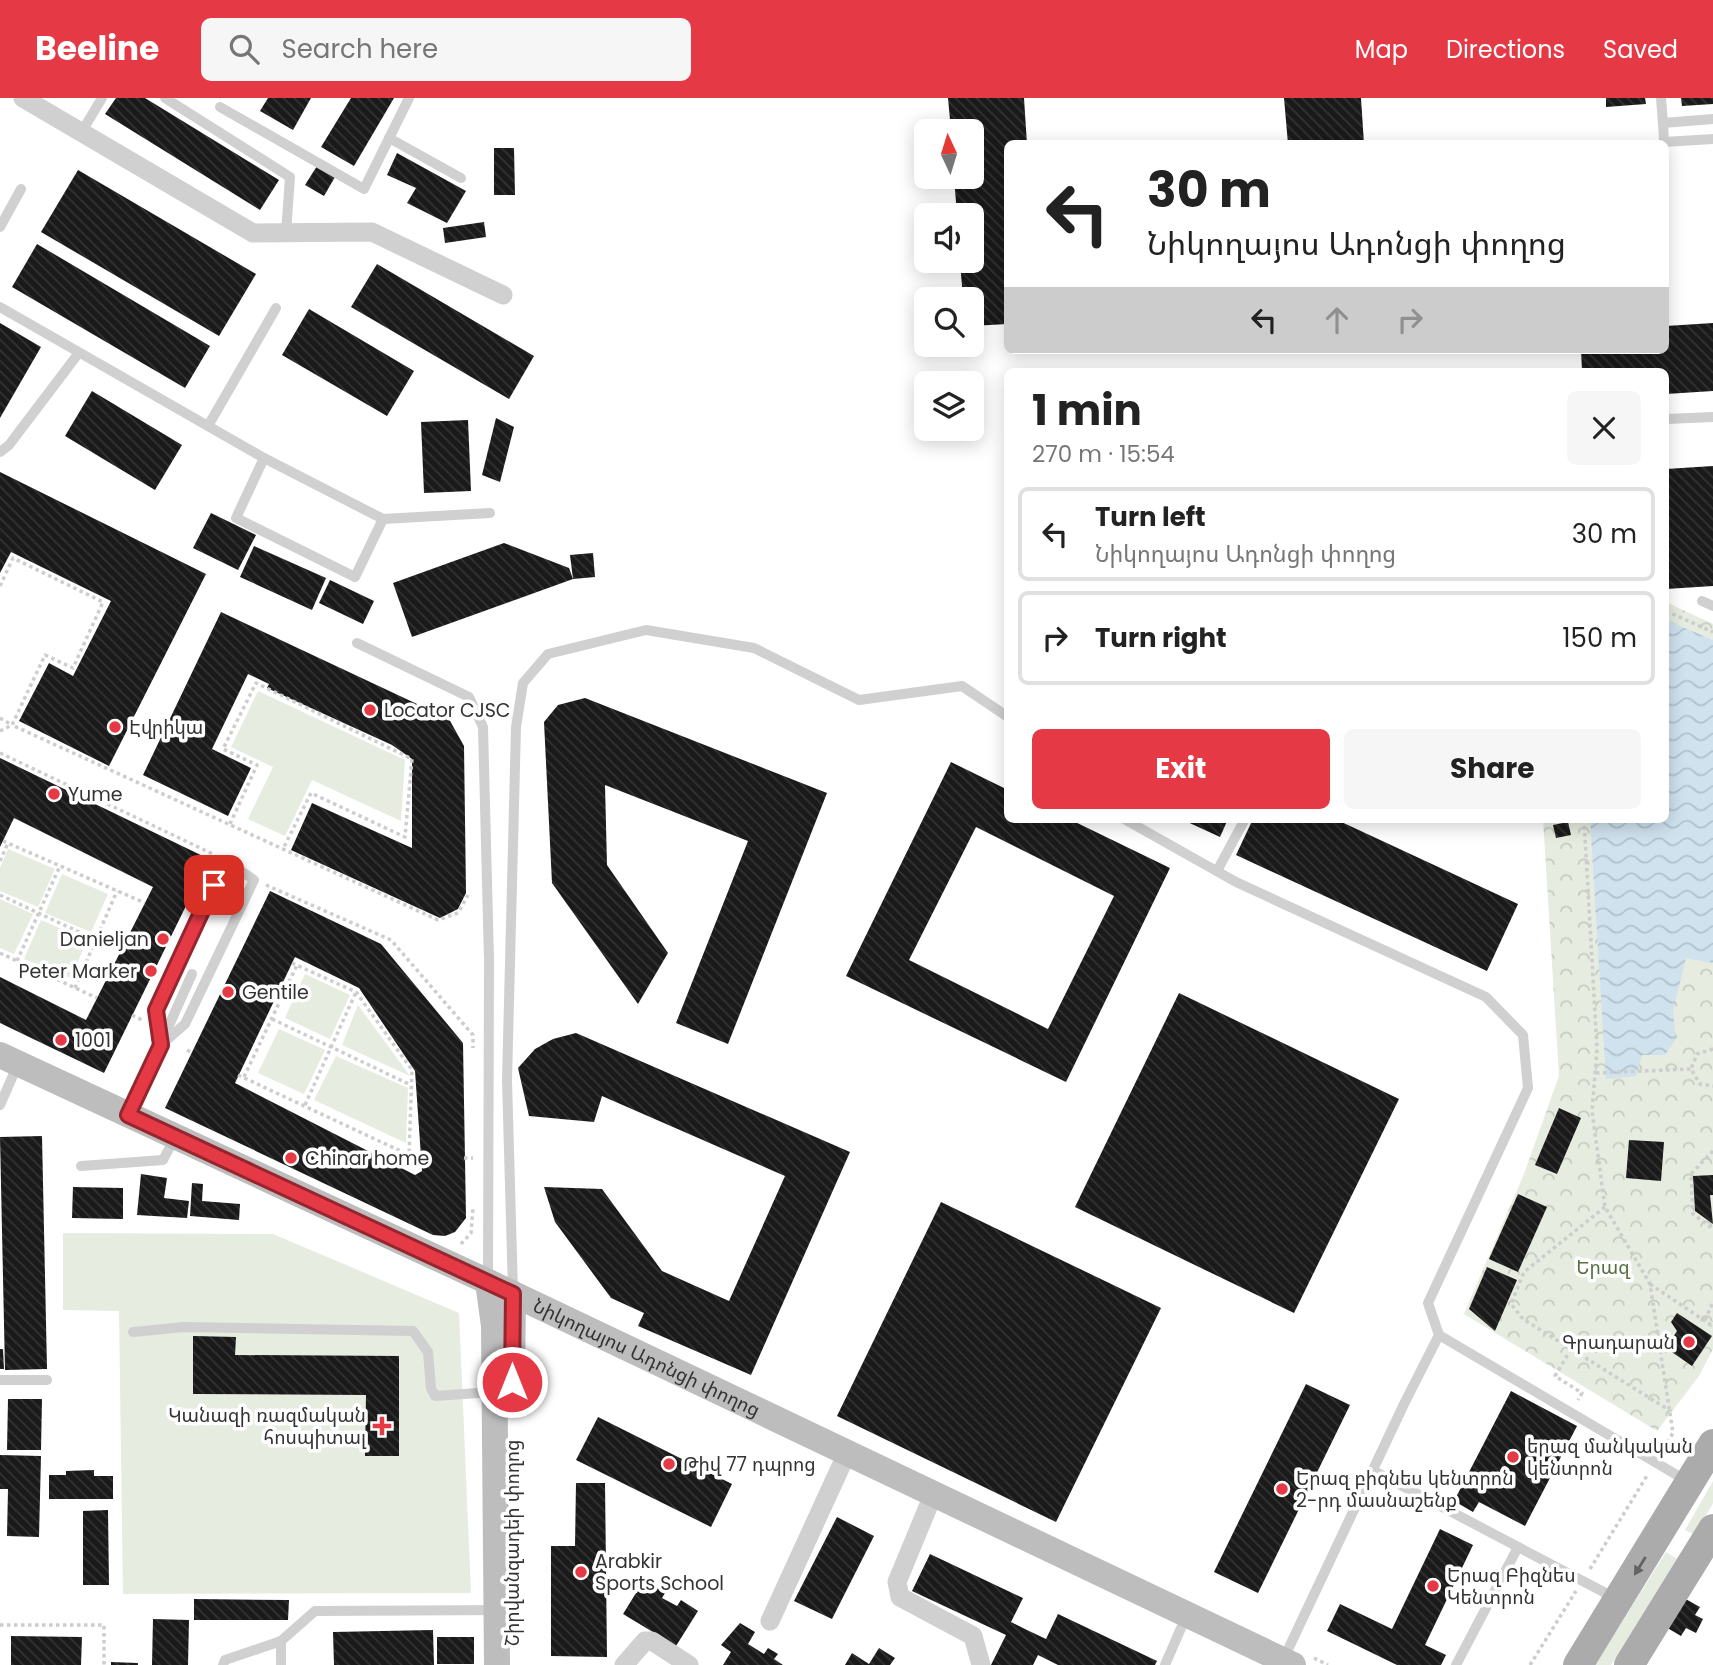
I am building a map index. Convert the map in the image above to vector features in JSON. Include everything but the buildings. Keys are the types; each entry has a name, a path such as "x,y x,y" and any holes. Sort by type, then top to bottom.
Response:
{"main road":[{"path":"1578,1665 1713,1444"},
{"path":"1629,1665 1706,1541 1662,1530"}],"street":[{"path":"23,98 253,233 373,232 503,295"},
{"name":"Նիկողայոս Ադոնցի փողոց","path":"8,1064 1279,1664"},
{"name":"Նիկողայոս Ադոնցի փողոց","path":"126,1119 171,1145 501,1295 841,1466 1181,1628 1279,1664"},
{"name":"Շիրվանզադեի փողոց","path":"501,1295 494,1391 504,1610 511,1665"},
{"name":"Շիրվանզադեի փողոց","path":"497,1665 504,1610 501,1295"},
{"path":"770,1621 841,1466"},
{"path":"928,1507 897,1582 900,1597 973,1636 981,1665"},
{"path":"624,1665 645,1641 652,1641 689,1665"}],"lane":[{"path":"81,132 102,98"},
{"path":"165,98 290,177 286,233"},
{"path":"220,107 364,189 410,98"},
{"path":"1661,98 1664,140"},
{"path":"1663,123 1713,119"},
{"path":"389,138 461,177"},
{"path":"1669,142 1713,139"},
{"path":"0,227 21,190"},
{"path":"0,307 264,458 383,519 491,513"},
{"path":"208,426 276,308"},
{"path":"0,452 9,445 78,354"},
{"path":"1669,419 1713,417"},
{"path":"264,458 236,518 355,577 383,519"},
{"path":"1702,601 1713,606"},
{"path":"501,1295 516,727 523,682 548,654 646,630 754,648 859,700 962,686 1004,714"},
{"path":"357,643 469,697 484,727 501,1295"},
{"path":"1131,823 1217,871 1486,997 1523,1035 1528,1088 1428,1303 1439,1335 1690,1483"},
{"path":"1217,871 1243,823"},
{"path":"225,860 254,880 185,1024 161,1045 156,1010 225,860"},
{"path":"126,1119 192,974"},
{"path":"1,1099 8,1064"},
{"path":"81,1166 163,1160 171,1145"},
{"path":"133,1332 184,1327 413,1331 428,1352 431,1388 435,1396 494,1391"},
{"path":"1279,1664 1439,1335"},
{"path":"0,1380 47,1380"},
{"path":"1372,1470 1619,1600"},
{"path":"1456,1665 1518,1547"},
{"path":"223,1665 226,1660 281,1641 314,1611 504,1610"},
{"path":"1165,1665 1181,1628"},
{"path":"281,1641 281,1665"}],"path":[{"path":"0,586 13,558 103,602 72,668 45,655 12,725 0,732"},
{"path":"1669,612 1713,632"},
{"path":"230,824 257,765 223,749 256,683 412,759 405,837 311,793 283,849"},
{"path":"0,718 438,920 458,914 468,895"},
{"path":"0,753 225,860"},
{"path":"1530,1665 1673,1433 1650,1284 1605,1207 1592,1111 1598,1073 1584,823"},
{"path":"3,841 145,903"},
{"path":"0,861 8,844"},
{"path":"17,961 60,866"},
{"path":"254,880 391,940 473,1035 473,1049"},
{"path":"75,988 117,891"},
{"path":"0,895 96,940"},
{"path":"0,953 97,999"},
{"path":"292,963 356,992 412,1070 409,1155"},
{"path":"244,1077 297,965"},
{"path":"305,1106 356,992"},
{"path":"132,1015 142,1020"},
{"path":"272,1019 411,1085"},
{"path":"1713,1048 1697,1054 1691,1069 1696,1080 1713,1087"},
{"path":"1598,1073 1691,1069"},
{"path":"238,1075 409,1155 421,1156"},
{"path":"473,1144 473,1171"},
{"path":"1713,1151 1691,1174 1693,1214 1713,1229"},
{"path":"464,1158 473,1158"},
{"path":"455,1251 471,1233 473,1197"},
{"path":"1605,1207 1524,1272 1511,1304 1523,1319 1669,1410"},
{"path":"1650,1284 1712,1324"},
{"path":"1705,1320 1713,1302"},
{"path":"1571,1349 1555,1376 1582,1393"},
{"path":"0,1625 104,1625 104,1665"}],"green space":[{"name":"Երազ","path":"1669,603 1713,624 1713,1349 1699,1376 1657,1431 1464,1314 1524,1174 1559,1076 1543,823 1669,823"},
{"path":"258,691 405,760 401,821 312,780 285,836 248,819 273,767 231,747"},
{"path":"8,849 55,869 38,907 0,891 0,868"},
{"path":"62,874 108,894 91,932 45,913"},
{"path":"0,899 33,914 14,954 0,948"},
{"path":"41,920 87,940 71,978 24,959"},
{"path":"305,974 350,995 330,1039 285,1018"},
{"path":"358,1005 410,1076 342,1045"},
{"path":"279,1029 325,1050 304,1094 258,1073"},
{"path":"336,1056 408,1088 406,1143 314,1100"},
{"path":"63,1233 273,1234 459,1313 471,1593 123,1594 119,1311 63,1310"},
{"path":"1713,1481 1713,1503 1695,1535 1685,1530"},
{"path":"1666,1552 1677,1559 1611,1665 1595,1665"}],"water":[{"path":"1669,621 1713,640 1713,963 1686,958 1673,1011 1676,1039 1665,1055 1642,1055 1636,1076 1606,1079 1590,823 1669,823"}],"place":[{"name":"Locator CJSC","path":"370,710"},
{"name":"Էվրիկա","path":"115,727"},
{"name":"Yume","path":"54,794"},
{"name":"Danieljan","path":"163,939"},
{"name":"Peter Marker","path":"151,971"},
{"name":"Gentile","path":"228,992"},
{"name":"1001","path":"61,1040"},
{"name":"Chinar home","path":"291,1158"},
{"name":"Գրադարան","path":"1689,1342"},
{"name":"Կանազի ռազմական հոսպիտալ","path":"382,1426"},
{"name":"երազ մանկական կենտրոն","path":"1513,1457"},
{"name":"Թիվ 77 դպրոց","path":"669,1464"},
{"name":"Երազ բիզնես կենտրոն 2-րդ մասնաշենք","path":"1282,1489"},
{"name":"Arabkir Sports School","path":"581,1572"},
{"name":"Երազ Բիզնես Կենտրոն","path":"1433,1586"}],"route":[{"path":"214,885 156,1010 161,1045 128,1115 513,1294 512,1382"}]}
